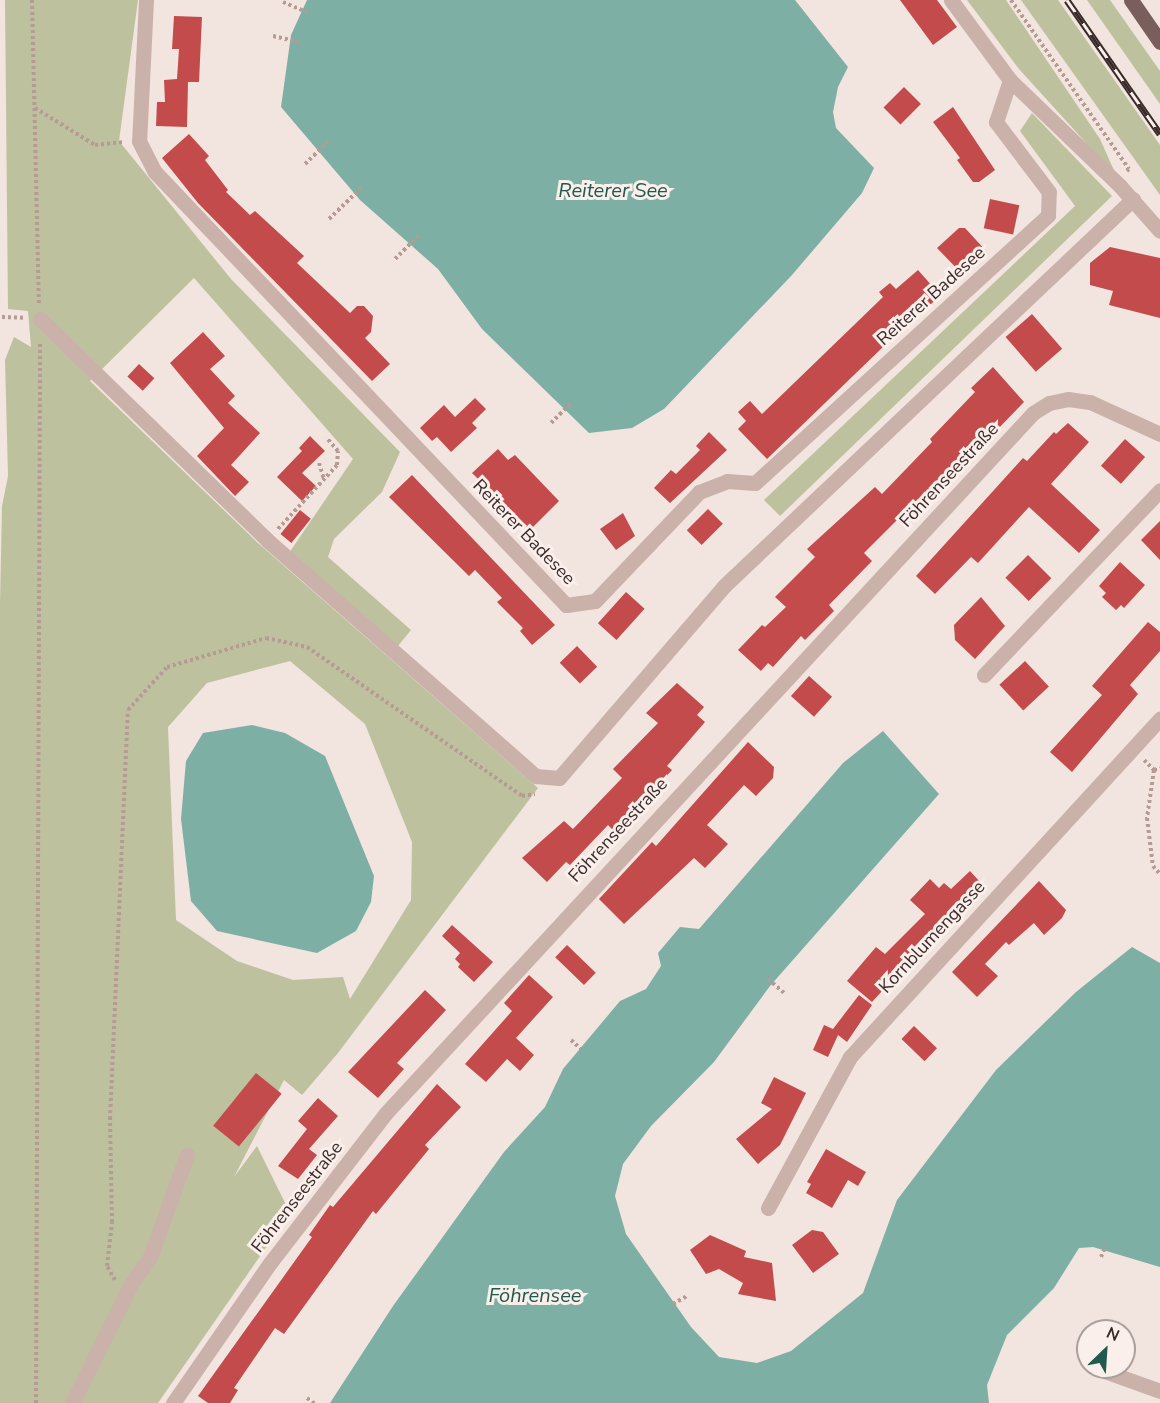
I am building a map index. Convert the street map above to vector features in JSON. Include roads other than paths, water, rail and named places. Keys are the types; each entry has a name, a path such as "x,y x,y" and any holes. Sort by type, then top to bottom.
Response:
{"main road":[{"path":"1131,0 1160,42"}],"street":[{"name":"Reiterer Badesee","path":"146,0 139,141 155,172 566,605 595,601 699,492 727,481 755,483 1048,215 1049,192 996,122 1010,80"},
{"path":"951,0 1010,80 1133,199 1160,231"},
{"path":"40,318 267,540 536,776 559,778 724,586 1133,199"},
{"name":"Föhrenseestraße","path":"173,1403 270,1263 385,1114 1033,413 1049,403 1068,399 1090,402 1160,434"},
{"path":"984,675 1160,490"},
{"name":"Kornblumengasse","path":"768,1208 850,1057 1160,719"},
{"path":"72,1403 131,1284 150,1257 187,1154"},
{"path":"1127,1379 1160,1391"}],"water":[{"name":"Reiterer See","path":"307,0 795,0 848,67 838,87 833,112 836,128 874,168 862,193 792,275 664,409 632,428 589,433 482,329 438,269 360,200 281,107 291,35"},
{"path":"252,725 285,733 325,756 374,876 371,902 356,931 317,953 217,931 191,901 181,819 186,761 203,733"},
{"name":"Föhrensee","path":"883,731 939,794 770,986 714,1062 651,1126 623,1164 615,1196 626,1234 691,1327 719,1357 757,1363 791,1351 863,1293 897,1200 996,1070 1076,992 1132,947 1160,963 1160,1267 1093,1247 1079,1248 1054,1288 1007,1335 987,1385 989,1403 330,1403 393,1306 504,1152 545,1107 563,1069 620,1001 646,989 661,966 658,953 680,927 699,929 843,763"}],"railway":[{"path":"1067,0 1160,134"}]}
